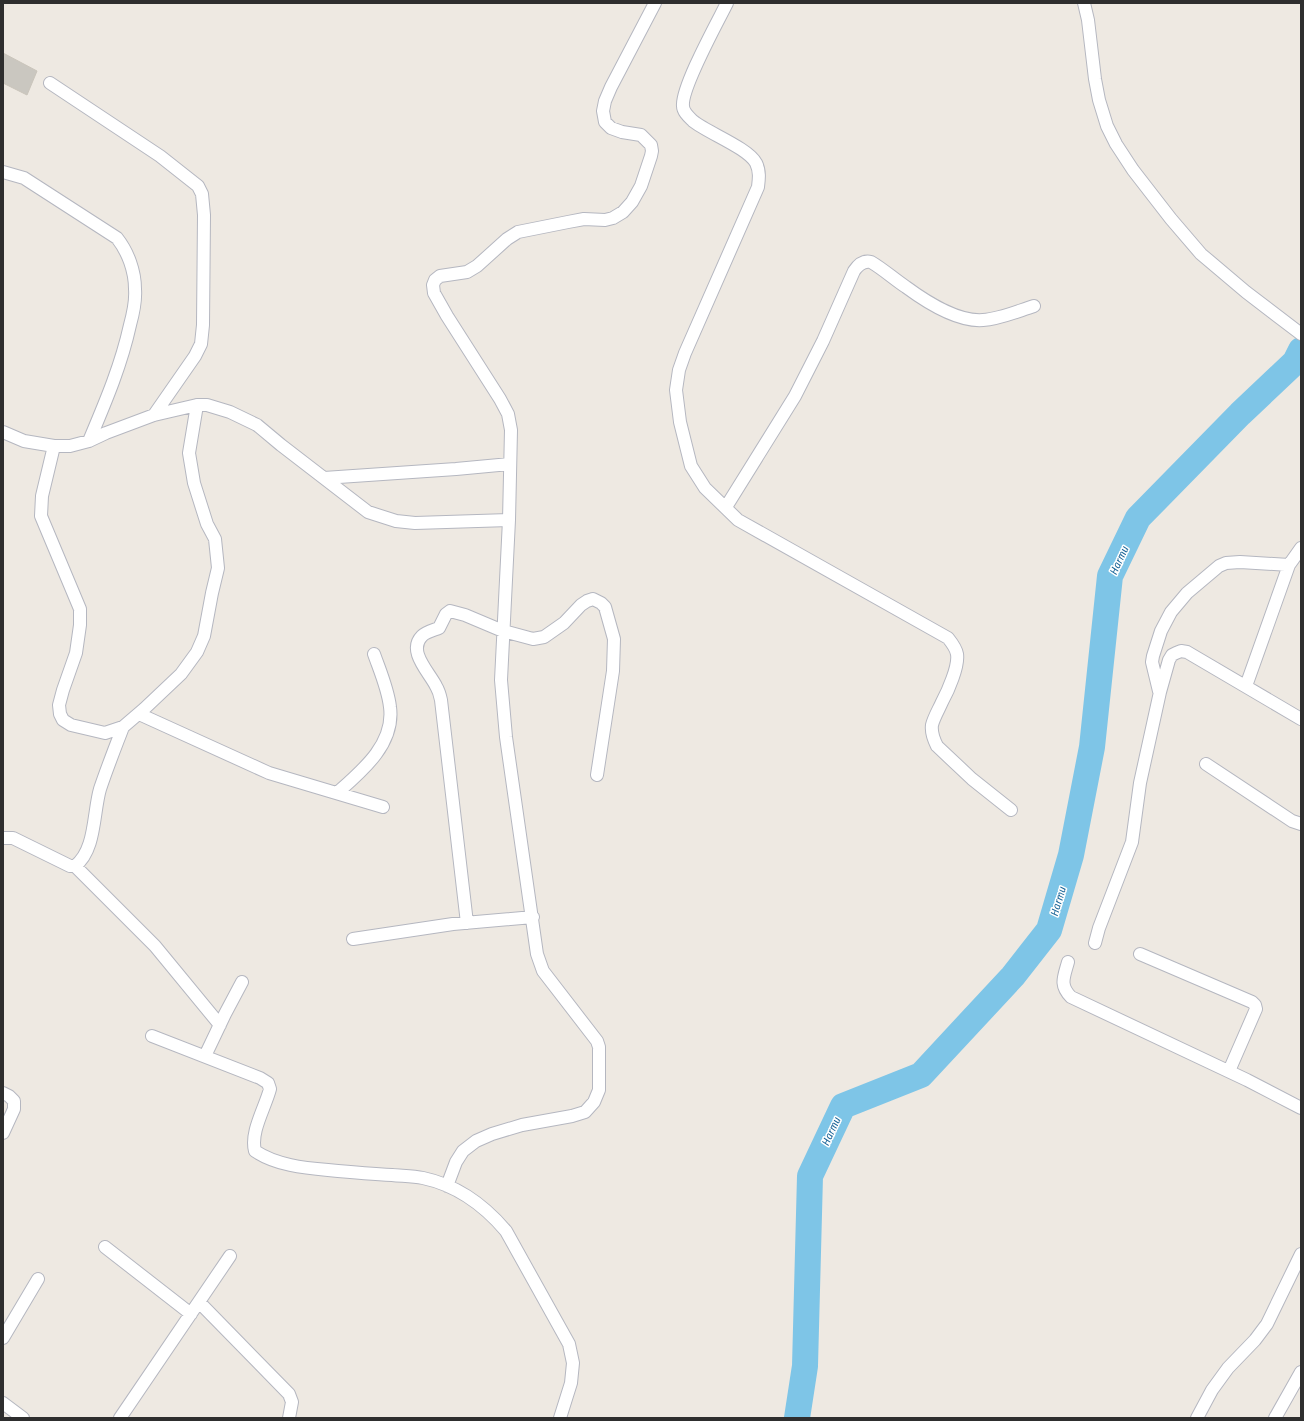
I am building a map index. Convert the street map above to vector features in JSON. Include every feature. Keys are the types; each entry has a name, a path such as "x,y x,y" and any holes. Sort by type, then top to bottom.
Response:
{"street":[{"path":"447,1186 456,1162 463,1151 476,1141 492,1134 522,1125 572,1116 585,1112 594,1102 598,1090 599,1047 597,1041 543,971 537,954 533,917 506,737 501,680 509,520 511,430 508,414 447,316 434,293 433,285 435,280 440,276 467,272 507,239 518,232 584,219 605,220 613,218 623,212 632,202 641,186 651,156 651,145 641,135 622,132 611,128 605,122 603,111 605,101 611,87 654,3"},
{"path":"727,3 688,84 683,99 683,106 688,115 702,127 745,152 752,158 758,170 759,180 758,187 685,353 679,370 676,390 680,422 691,466 705,488 738,520 948,638 956,650 957,655 946,694 932,725 934,739 937,746 972,779 1011,810"},
{"path":"1084,3 1088,20 1099,100 1107,126 1116,144 1133,170 1171,219 1201,254 1246,292 1301,334"},
{"path":"50,83 160,156 198,186 202,194 204,214 203,318 201,344 195,356 154,415"},
{"path":"3,172 24,178 117,238 124,246 127,254 135,289 134,309 125,347 112,387 89,441"},
{"path":"726,507 795,396 823,341 854,271 860,264 871,262 907,288 933,304 958,316 970,319 990,319 1034,306"},
{"path":"3,432 24,441 54,446 70,446 89,441 154,415 197,405 208,405 230,412 252,422 368,512 396,521 414,523 509,520"},
{"path":"54,446 42,496 41,516 80,609 80,625 76,653 59,705 60,714 63,720 71,725 105,733 123,727 181,674 197,652 204,636 218,568 215,539 207,524 194,483 189,453 197,405"},
{"path":"324,478 510,464"},
{"path":"1246,686 1289,565 1301,548"},
{"path":"1160,692 1152,662 1153,656 1161,631 1171,612 1187,593 1219,566 1226,563 1240,562 1289,565"},
{"path":"467,923 441,700 436,684 421,662 418,654 418,647 423,635 440,628 446,614 450,611 465,615 503,631 533,639 540,639 564,624 581,605 587,601 596,600 605,607 614,639 613,671 597,775"},
{"path":"1095,943 1099,928 1132,842 1140,782 1160,692 1169,660 1172,655 1182,651 1187,652 1301,719"},
{"path":"337,793 358,774 383,745 389,728 391,708 387,690 374,654"},
{"path":"139,714 269,773 383,807"},
{"path":"75,866 82,861 89,846 100,788 123,727"},
{"path":"1206,764 1292,821 1301,824"},
{"path":"3,838 12,838 65,864 75,866 155,946 220,1025"},
{"path":"352,939 467,923 533,917"},
{"path":"1140,954 1252,1002 1255,1005 1256,1009 1229,1071"},
{"path":"1068,962 1063,984 1066,992 1071,997 1229,1071 1301,1108"},
{"path":"205,1056 242,982"},
{"path":"152,1036 260,1078 268,1083 270,1089 254,1134 253,1144 255,1151 264,1157 296,1166 316,1169 422,1178 447,1186 462,1193 481,1205 494,1217 506,1231 569,1344 573,1363 571,1383 560,1418"},
{"path":"3,1093 9,1096 14,1102 14,1109 3,1132"},
{"path":"104,1248 191,1314"},
{"path":"1197,1418 1212,1390 1228,1368 1255,1340 1267,1324 1301,1254"},
{"path":"120,1418 230,1256"},
{"path":"3,1338 38,1279"},
{"path":"199,1302 289,1394 292,1402 289,1418"},
{"path":"1275,1418 1301,1372"},
{"path":"3,1403 23,1418"}],"building":[{"path":"3,53 37,71 27,95 3,83"}],"waterway":[{"name":"Harmu","path":"797,1418 805,1366 810,1176 843,1106 921,1075 1013,976 1049,930 1071,855 1092,747 1110,576 1138,518 1240,414 1295,362 1301,350"}]}
